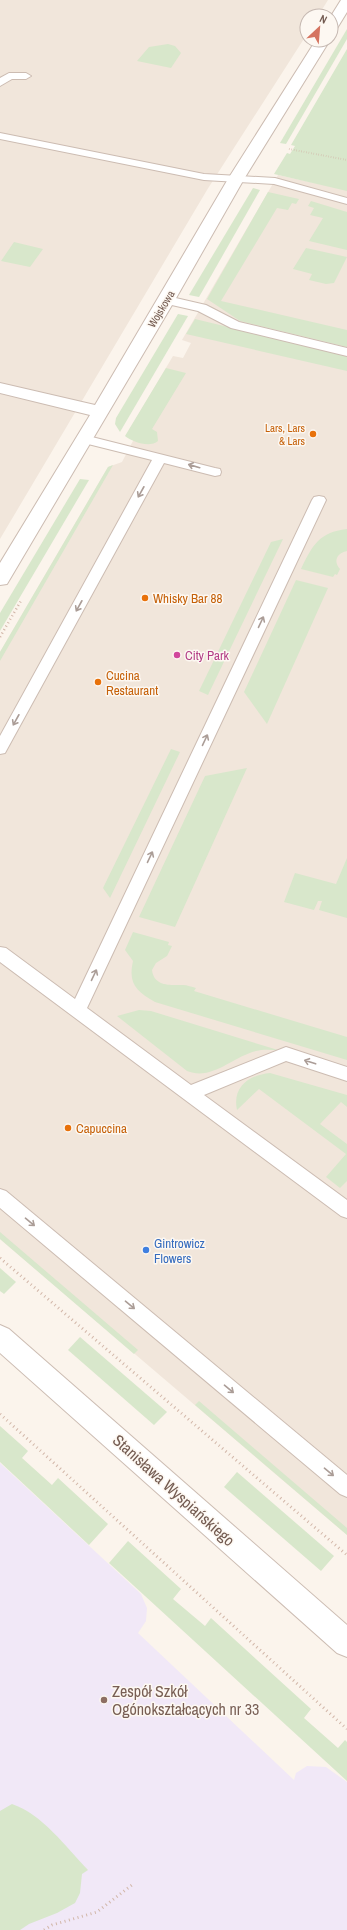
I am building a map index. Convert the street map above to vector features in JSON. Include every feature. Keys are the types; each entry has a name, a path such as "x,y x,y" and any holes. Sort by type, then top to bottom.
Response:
{"street":[{"path":"339,14 347,0"},
{"name":"Wojskowa","path":"0,579 167,300 236,179 318,48"},
{"path":"0,388 100,412"},
{"name":"Stanisława Wyspiańskiego","path":"0,1337 347,1643"}],"lane":[{"path":"0,83 9,76 26,76"},
{"path":"0,136 204,177 274,181 347,201"},
{"path":"167,300 202,308 234,325 347,352"},
{"path":"84,439 215,472"},
{"path":"0,749 167,459"},
{"path":"78,1010 318,500"},
{"path":"0,953 347,1210"},
{"path":"190,1093 286,1054 347,1074"},
{"path":"0,1197 347,1487"}],"path":[{"path":"258,143 347,160"},
{"path":"0,1258 347,1555"},
{"path":"0,1414 347,1729"},
{"path":"44,1930 52,1926 97,1912 132,1885"}],"shaded area":[{"path":"0,0 328,0 323,8 299,8 299,46 207,190 0,539"},
{"name":"City Park","path":"278,175 347,190 347,1535 0,1239 0,652 108,467 122,462 134,439 129,430 173,356 183,358 191,343 182,340"},
{"name":"Zespół Szkół Ogónokształcących nr 33","path":"0,1463 141,1594 147,1608 146,1621 138,1633 294,1780 296,1773 307,1766 326,1767 347,1782 347,1930 0,1930"}],"green space":[{"path":"347,29 347,39 286,144 280,143 336,48 339,48 339,43"},
{"path":"168,44 175,46 181,53 171,68 137,61 149,47"},
{"path":"347,49 347,191 274,174 287,153 290,154 295,146 291,145"},
{"path":"253,188 260,190 199,297 189,295"},
{"path":"268,192 299,199 296,204 292,203 288,210 277,208 221,301 347,330 347,347 240,321 207,299"},
{"path":"311,201 347,212 347,250 309,241 323,218 310,215 314,208 308,206"},
{"path":"14,242 43,249 30,267 1,261"},
{"path":"306,248 347,257 334,283 326,284 309,280 312,274 293,269"},
{"path":"178,314 188,316 120,432 115,424 116,418"},
{"path":"195,319 347,356 347,371 186,334"},
{"path":"166,368 186,373 152,429 157,432 158,441 155,443 146,444 132,440 125,436"},
{"path":"113,465 0,661 0,652 108,467"},
{"path":"80,479 89,480 0,631 0,613"},
{"path":"347,529 347,551 339,555 337,558 337,563 340,569 337,575 335,574 333,577 301,569 313,547 323,537 330,533"},
{"path":"283,539 208,695 199,691 271,542"},
{"path":"296,580 328,588 267,724 244,692"},
{"path":"171,749 180,752 110,898 103,888"},
{"path":"247,768 175,927 139,917 205,776"},
{"path":"347,858 347,918 319,910 322,901 318,901 314,910 284,902 295,873 336,884"},
{"path":"133,932 169,942 168,945 172,946 167,956 156,963 152,970 153,976 156,980 168,985 186,985 196,988 194,991 347,1037 347,1060 155,1002 138,990 133,981 133,961 125,950"},
{"path":"139,1010 151,1011 278,1050 256,1051 213,1071 205,1073 187,1071 117,1016"},
{"path":"270,1073 347,1095 347,1107 341,1102 320,1124 347,1144 347,1181 340,1188 326,1177 346,1154 259,1089 237,1110 237,1095 244,1084 255,1076"},
{"path":"0,1232 138,1350 134,1354 0,1239"},
{"path":"0,1268 16,1282 4,1294 0,1291"},
{"path":"80,1337 167,1412 154,1425 68,1350"},
{"path":"199,1401 347,1528 347,1535 195,1405"},
{"path":"0,1426 28,1451 22,1458 52,1485 58,1478 108,1524 89,1545 0,1462"},
{"path":"237,1472 334,1556 321,1571 224,1487"},
{"path":"128,1541 181,1589 173,1599 205,1626 211,1618 311,1709 304,1718 338,1748 345,1740 347,1742 347,1781 109,1563"},
{"path":"12,1804 33,1815 43,1823 88,1870 82,1874 80,1893 75,1903 57,1913 29,1924 20,1930 0,1930 0,1811"}],"place":[{"name":"Lars, Lars & Lars","path":"313,434"},
{"name":"Whisky Bar 88","path":"145,598"},
{"name":"City Park","path":"177,655"},
{"name":"Cucina Restaurant","path":"98,682"},
{"name":"Capuccina","path":"68,1128"},
{"name":"Gintrowicz Flowers","path":"146,1250"},
{"name":"Zespół Szkół Ogónokształcących nr 33","path":"104,1700"}]}
